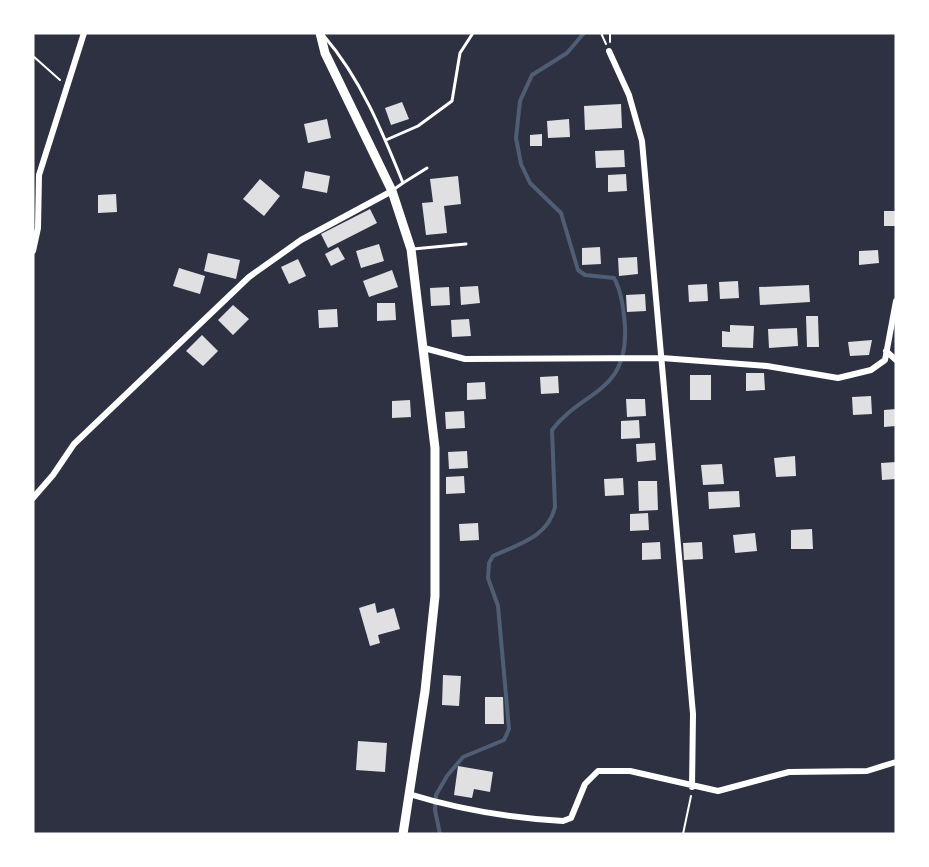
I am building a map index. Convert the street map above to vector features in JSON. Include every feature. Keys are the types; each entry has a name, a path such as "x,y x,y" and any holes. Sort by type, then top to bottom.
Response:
{"main road":[{"path":"321,33 325,53 392,191 411,249 435,448 435,596 425,691 403,834"}],"street":[{"path":"33,251 38,228 39,175 84,33"},
{"path":"609,51 629,95 642,141 693,714 692,787"},
{"path":"33,498 53,476 74,444 249,277 301,240 392,191"},
{"path":"424,348 465,359 662,358 767,366 838,378 871,370 885,360 888,334 896,301"},
{"path":"888,334 896,335"},
{"path":"886,351 896,360"},
{"path":"409,794 439,804 495,816 563,821 571,818 585,784 598,771 630,771 692,787 718,791 789,772 867,771 896,762"}],"lane":[{"path":"321,33 339,53 380,124 403,183"},
{"path":"386,140 418,126 452,102 460,53 473,33"},
{"path":"392,191 427,168"},
{"path":"411,249 466,244"}],"path":[{"path":"33,56 51,74 68,85"},
{"path":"683,834 692,787"}],"building":[{"path":"402,102 409,119 391,125 385,108"},
{"path":"621,104 622,128 585,130 584,106"},
{"path":"327,119 331,138 308,143 304,124"},
{"path":"569,119 570,137 548,138 547,121"},
{"path":"542,134 542,146 530,146 530,135"},
{"path":"624,150 625,167 596,168 595,151"},
{"path":"305,171 330,176 327,193 302,188"},
{"path":"626,174 627,191 608,192 608,175"},
{"path":"458,176 461,204 444,206 447,233 426,235 422,203 433,202 430,179"},
{"path":"260,179 280,196 264,216 243,199"},
{"path":"116,194 117,212 98,213 98,195"},
{"path":"370,209 377,223 328,248 321,234"},
{"path":"884,211 896,211 896,226 884,226"},
{"path":"379,244 384,261 361,268 356,251"},
{"path":"338,247 345,259 331,266 325,254"},
{"path":"600,247 601,264 582,265 582,248"},
{"path":"878,250 879,263 859,265 859,251"},
{"path":"208,253 240,260 236,279 204,271"},
{"path":"637,257 638,274 619,276 618,258"},
{"path":"298,259 306,276 289,284 281,267"},
{"path":"179,268 205,276 200,294 173,286"},
{"path":"392,270 398,287 369,297 363,281"},
{"path":"738,281 739,298 720,299 719,282"},
{"path":"707,284 708,301 689,302 688,285"},
{"path":"809,285 810,302 760,305 759,287"},
{"path":"478,286 480,303 461,305 460,287"},
{"path":"449,287 450,305 431,306 430,288"},
{"path":"645,294 646,311 627,312 626,295"},
{"path":"377,303 395,303 396,320 377,321"},
{"path":"233,305 249,319 233,335 218,320"},
{"path":"337,309 338,327 319,328 318,310"},
{"path":"806,316 818,316 819,347 807,347"},
{"path":"469,319 471,336 452,337 451,320"},
{"path":"730,325 754,326 753,348 722,347 722,331 730,332"},
{"path":"797,328 798,346 769,348 768,329"},
{"path":"202,335 218,351 203,366 186,351"},
{"path":"872,340 869,355 850,356 848,342"},
{"path":"746,373 764,373 765,390 746,391"},
{"path":"690,375 711,375 711,400 690,400"},
{"path":"558,376 559,393 541,394 540,377"},
{"path":"485,382 486,399 467,400 467,383"},
{"path":"871,396 872,414 853,415 852,397"},
{"path":"626,399 645,399 646,416 627,417"},
{"path":"410,400 411,417 392,418 392,401"},
{"path":"896,409 896,426 884,427 884,410"},
{"path":"464,411 465,428 446,429 445,412"},
{"path":"639,420 640,438 621,439 621,421"},
{"path":"655,443 656,460 637,462 636,444"},
{"path":"467,451 468,468 449,469 448,452"},
{"path":"795,456 796,476 776,477 774,458"},
{"path":"896,462 896,479 882,480 881,463"},
{"path":"722,464 724,484 703,485 701,465"},
{"path":"464,476 465,493 446,494 446,477"},
{"path":"623,478 624,495 605,496 604,479"},
{"path":"638,481 657,481 658,510 639,511"},
{"path":"739,491 740,507 709,509 708,492"},
{"path":"648,513 649,530 630,531 630,514"},
{"path":"478,523 479,540 460,541 459,524"},
{"path":"812,529 813,549 791,549 791,530"},
{"path":"755,533 757,551 735,553 733,535"},
{"path":"660,542 661,559 642,560 642,543"},
{"path":"702,542 703,559 684,560 683,543"},
{"path":"375,603 377,613 394,608 400,629 378,635 380,643 370,646 359,608"},
{"path":"443,675 461,676 459,706 442,705"},
{"path":"485,697 503,697 504,724 485,724"},
{"path":"358,741 387,743 385,772 356,770"},
{"path":"458,766 493,772 490,792 474,789 472,798 454,795"}],"waterway":[{"path":"440,834 435,810 436,795 447,776 463,757 504,740 509,729 498,606 488,578 489,563 493,556 531,538 546,526 555,507 552,430 576,406 601,389 611,378 619,366 624,349 623,308 614,278 585,275 578,270 561,213 530,183 521,164 516,138 520,101 532,75 567,53 584,33"}]}
